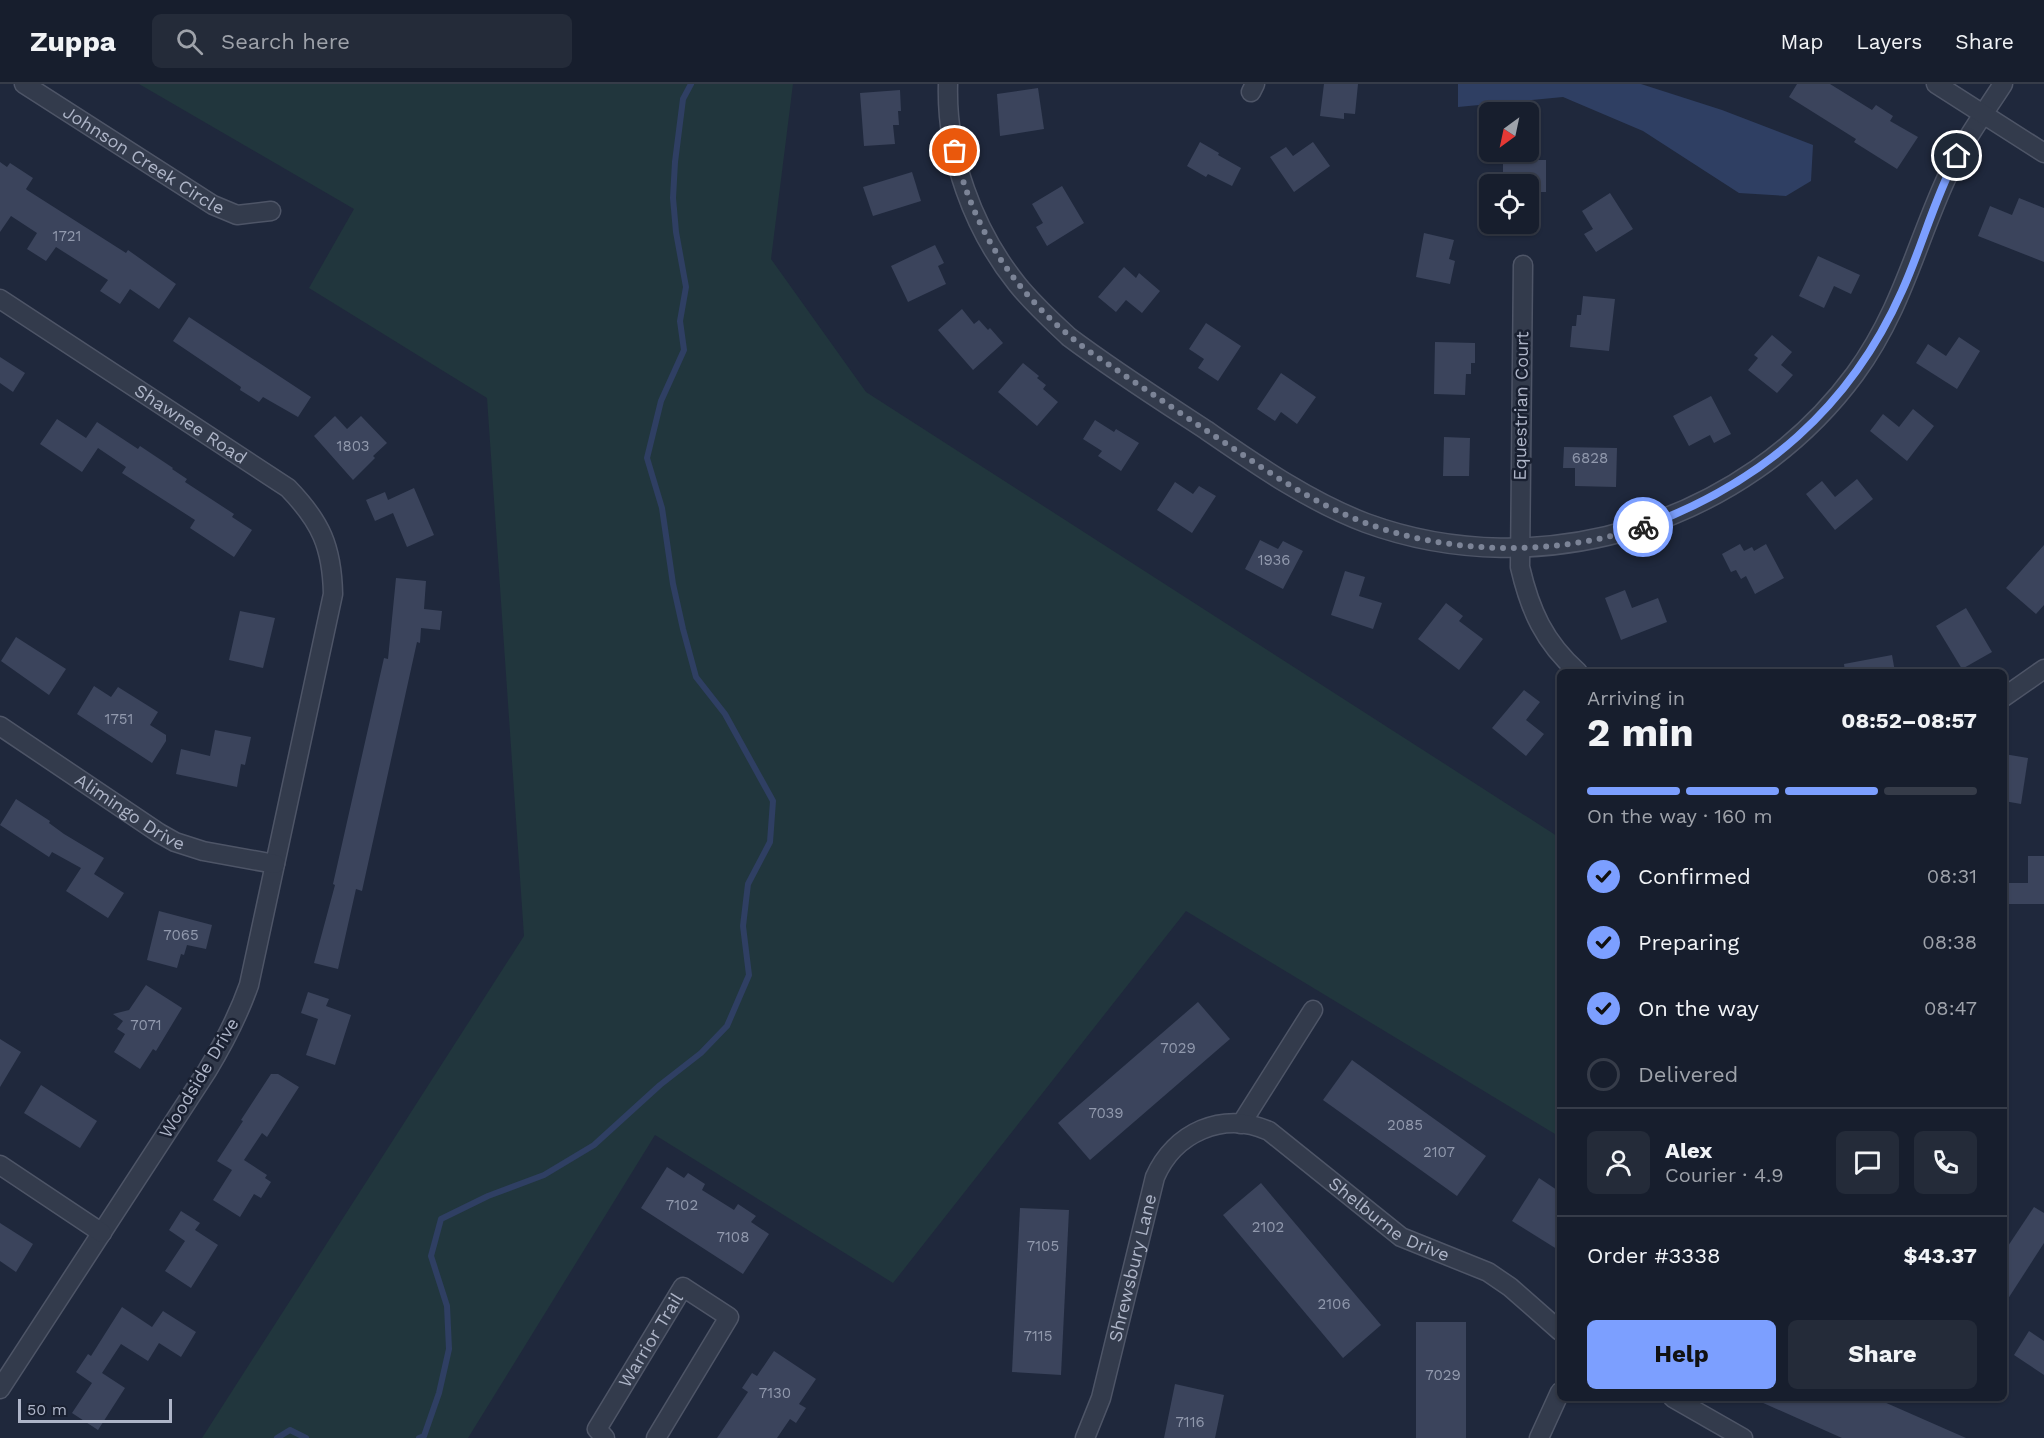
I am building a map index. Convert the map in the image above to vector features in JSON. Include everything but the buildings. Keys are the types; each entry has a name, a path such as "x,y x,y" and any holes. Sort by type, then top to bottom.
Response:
{"street":[{"name":"Johnson Creek Circle","path":"24,84 213,205 237,215 271,211"},
{"path":"948,84 952,137 970,203 992,247 1017,284 1069,337 1284,483 1329,507 1367,523 1426,540 1488,548 1519,548 1585,542 1640,528 1710,498 1743,480 1796,439 1842,389 1875,343 1905,284 1951,167 2003,84"},
{"path":"1936,84 2044,153"},
{"name":"Equestrian Court","path":"1523,265 1520,567 1536,620 1563,659 1575,669"},
{"name":"Shawnee Road","path":"0,299 288,488 313,516 319,527 326,543 332,569 333,587"},
{"name":"Woodside Drive","path":"0,1389 207,1071 234,1024 249,985 332,603 333,587"},
{"path":"2007,696 2044,669"},
{"name":"Alimingo Drive","path":"0,726 175,842 203,851 275,864"},
{"path":"1241,1124 1313,1010"},
{"name":"Shelburne Drive","path":"1215,1124 1251,1125 1269,1131 1401,1237 1488,1272 1510,1287 1557,1328"},
{"name":"Shrewsbury Lane","path":"1084,1438 1101,1398 1155,1178 1162,1162 1181,1141 1215,1124"},
{"path":"0,1165 102,1233"},
{"name":"Warrior Trail","path":"605,1438 597,1429 683,1287 729,1317 656,1438"},
{"path":"1539,1438 1557,1399"},
{"path":"1678,1401 1743,1438"}],"shaded area":[{"path":"139,84 793,84 771,259 866,392 1557,836 1557,1135 1186,911 893,1283 655,1135 468,1438 202,1438 524,936 487,398 309,288 354,209"}],"water":[{"path":"1458,84 1641,84 1722,110 1813,145 1811,181 1786,196 1739,193 1643,131 1563,97 1510,102 1479,102 1479,105 1458,107"}],"waterway":[{"path":"419,1438 424,1436 439,1393 449,1349 447,1306 431,1256 441,1219 488,1196 544,1175 594,1145 660,1085 701,1053 727,1026 749,975 743,926 748,884 770,842 773,801 725,714 696,677 673,584 662,508 647,458 661,401 684,350 680,321 686,287 676,232 673,198 683,99 691,84"},
{"path":"277,1438 290,1430 306,1438"}],"way so far":[{"path":"955,151 970,203 982,230 1017,284 1040,310 1069,337 1284,483 1367,523 1426,540 1488,548 1519,548 1585,542 1643,527"}],"route":[{"path":"1643,527 1685,511 1743,480 1796,439 1829,405 1865,360 1893,310 1957,156"}]}
